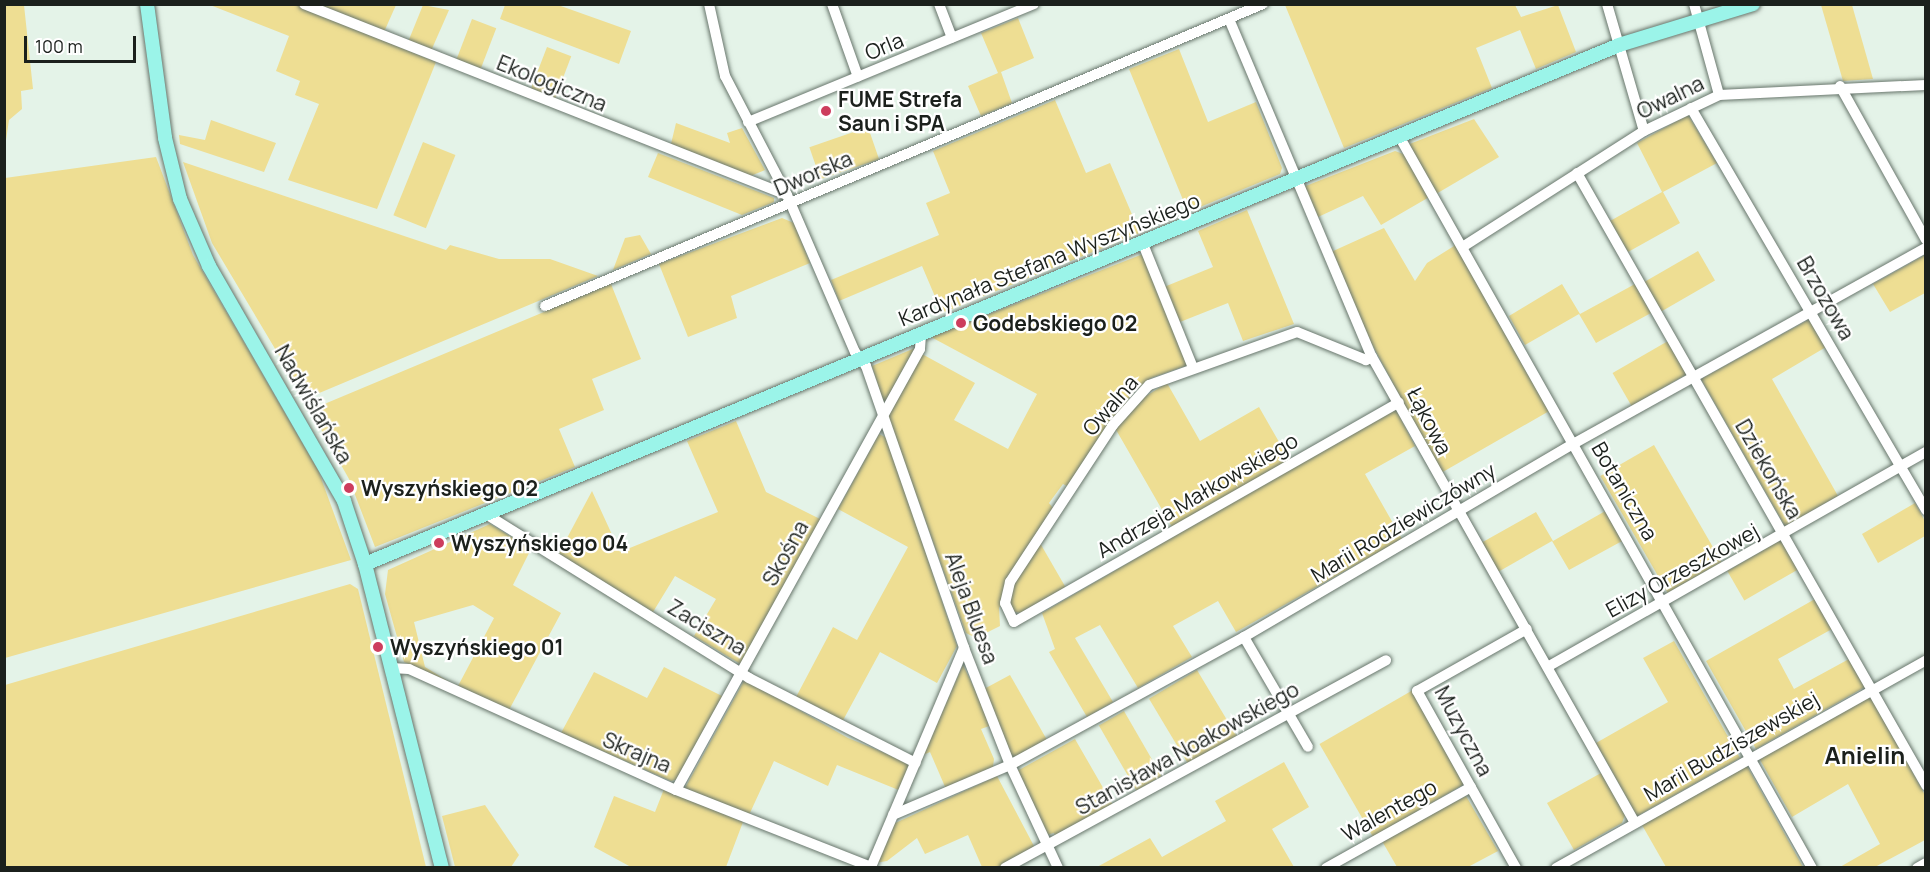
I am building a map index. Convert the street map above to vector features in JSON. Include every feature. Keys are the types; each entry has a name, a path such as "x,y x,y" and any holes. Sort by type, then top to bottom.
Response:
{"main road":[{"name":"Nadwiślańska","path":"147,4 167,144 189,223 227,298 333,478 365,564 442,867"},
{"name":"Kardynała Stefana Wyszyńskiego","path":"365,564 921,333 1143,244 1293,179 1619,45 1753,4"}],"street":[{"name":"Ekologiczna","path":"304,4 789,199"},
{"name":"Aleja Bluesa","path":"709,4 725,76 789,199 884,416 964,648 1010,765 1058,867"},
{"path":"832,4 858,77"},
{"path":"939,4 952,38"},
{"name":"Orla","path":"748,122 1034,4"},
{"name":"Dworska","path":"545,306 789,199 1263,4"},
{"path":"1607,4 1644,131"},
{"path":"1694,4 1719,95"},
{"name":"Łąkowa","path":"1229,19 1293,179 1372,357 1399,402 1459,514 1549,666 1635,823"},
{"name":"Owalna","path":"1464,246 1644,131 1719,95 1840,86 1926,85"},
{"path":"1840,86 1926,240"},
{"name":"Brzozowa","path":"1691,108 1926,510"},
{"name":"Botaniczna","path":"1399,136 1464,246 1665,601 1812,867"},
{"name":"Dziekońska","path":"1577,173 1926,785"},
{"path":"1143,244 1192,368"},
{"name":"Marii Rodziewiczówny","path":"893,815 1010,765 1244,637 1459,514 1575,443 1926,248"},
{"name":"Owalna","path":"1014,622 1005,603 1010,582 1113,425 1149,385 1297,332 1366,360 1372,357"},
{"name":"Skośna","path":"676,790 920,349 921,333"},
{"name":"Andrzeja Małkowskiego","path":"1014,622 1399,402"},
{"name":"Elizy Orzeszkowej","path":"1549,666 1926,453"},
{"name":"Zaciszna","path":"484,513 812,713 916,763"},
{"name":"Muzyczna","path":"1516,867 1417,691 1527,629"},
{"path":"1244,637 1308,747"},
{"path":"871,867 964,648"},
{"name":"Stanisława Noakowskiego","path":"1005,867 1049,848 1386,660"},
{"name":"Marii Budziszewskiej","path":"1556,867 1751,755 1926,660"},
{"name":"Skrajna","path":"391,668 409,669 676,790 871,867"},
{"name":"Walentego","path":"1326,867 1471,787"},
{"path":"1917,867 1926,863"}],"shaded area":[{"path":"4,5 24,5 33,89 21,91 22,109 9,120 5,147"},
{"path":"210,5 297,5 436,62 377,209 288,180 319,104 295,95 300,81 276,71 289,36"},
{"path":"316,5 396,5 384,32"},
{"path":"423,5 449,10 431,51 408,42"},
{"path":"505,5 558,5 631,31 619,64 500,19"},
{"path":"1285,5 1515,5 1521,17 1558,5 1576,52 1536,69 1520,30 1476,48 1492,88 1344,148"},
{"path":"1821,5 1852,5 1873,79 1843,81"},
{"path":"1018,18 1034,58 1001,72 1012,103 981,116 968,86 998,73 981,33"},
{"path":"472,19 496,28 480,70 456,61"},
{"path":"547,47 571,56 554,101 530,92"},
{"path":"1179,49 1208,122 1256,102 1282,168 1280,174 1188,212 1129,69"},
{"path":"1055,100 1086,173 1110,163 1140,233 942,313 922,266 839,301 831,280 939,235 926,203 950,193 933,151"},
{"path":"1688,115 1717,163 1663,192 1680,223 1628,252 1610,221 1662,192 1637,143"},
{"path":"1474,119 1499,157 1436,194 1407,145"},
{"path":"211,120 276,143 264,172 180,144 179,135 205,140"},
{"path":"676,123 730,143 727,133 742,128 765,170 748,177 670,148"},
{"path":"868,127 879,159 820,179 809,147"},
{"path":"423,142 455,155 426,228 393,215"},
{"path":"1395,151 1406,155 1431,196 1381,225 1363,196 1316,218 1303,187"},
{"path":"658,153 774,198 774,202 742,215 648,177"},
{"path":"156,157 193,255 318,470 351,560 5,658 5,178"},
{"path":"183,162 446,250 450,245 499,259 550,259 598,276 305,399 212,243"},
{"path":"1247,210 1294,324 1243,341 1228,303 1180,322 1164,287 1213,267 1198,231"},
{"path":"782,218 794,223 810,263 731,296 737,318 688,337 659,264"},
{"path":"1384,228 1415,281 1427,263 1454,246 1456,238 1551,410 1441,473 1365,331 1331,252"},
{"path":"640,235 651,254 613,270 625,238"},
{"path":"1698,251 1715,280 1661,311 1644,282"},
{"path":"1143,254 1188,365 1151,378 1135,390 1069,487 1063,484 1049,503 1053,508 999,608 1000,626 976,638 966,633 888,417 922,354 975,383 954,420 1008,449 1037,394 931,337"},
{"path":"1925,255 1925,293 1890,312 1873,284"},
{"path":"611,284 641,359 592,379 604,410 559,429 575,467 375,547 349,479 310,410"},
{"path":"1562,284 1580,314 1635,284 1651,313 1596,343 1579,314 1525,345 1509,316"},
{"path":"1810,319 1826,347 1772,379 1838,496 1785,526 1701,379"},
{"path":"1668,341 1687,374 1632,406 1613,373"},
{"path":"915,348 884,404 872,366"},
{"path":"1167,383 1200,441 1259,407 1290,461 1172,527 1115,428 1138,401"},
{"path":"1395,408 1415,446 1365,474 1402,539 1236,632 1218,601 1173,626 1192,657 1138,688 1100,625 1075,638 1113,702 1087,717 1049,652 1055,649 1042,613"},
{"path":"736,421 766,492 822,520 742,665 694,636 716,599 675,576 653,612 558,555 592,491 620,552 718,512 687,441"},
{"path":"879,434 887,438 957,646 937,683 880,652 841,724 795,699 833,627 857,640 908,547 838,509"},
{"path":"1654,445 1722,562 1668,593 1600,476"},
{"path":"1915,503 1925,521 1925,536 1878,563 1862,534"},
{"path":"1607,510 1624,540 1569,570 1552,541 1498,572 1481,543 1536,512 1553,541"},
{"path":"490,524 531,549 513,585 561,613 509,710 458,686 494,618 473,605 414,622 425,667 451,683 404,662 385,594 388,570"},
{"path":"1781,540 1798,569 1744,600 1727,571"},
{"path":"1040,543 1066,588 1022,613 1014,612 1006,593"},
{"path":"350,584 358,589 426,867 5,867 5,685"},
{"path":"1815,599 1832,629 1778,659 1794,689 1849,659 1865,687 1756,749 1706,661"},
{"path":"1674,641 1740,758 1637,816 1596,743 1668,702 1643,658"},
{"path":"963,665 992,725 981,729 994,759 993,767 946,789 930,752 923,755"},
{"path":"664,667 724,697 679,779 671,781 561,733 594,672 647,698"},
{"path":"1197,670 1239,739 1191,768 1149,699"},
{"path":"1010,675 1047,740 1012,760 984,689"},
{"path":"745,679 848,738 912,764 901,791 837,765 828,786 774,761 749,815 685,788"},
{"path":"1413,690 1466,783 1373,837 1319,744"},
{"path":"1870,695 1925,795 1925,840 1875,867 1840,867 1880,844 1848,784 1792,817 1759,758"},
{"path":"1124,711 1162,776 1136,790 1099,726"},
{"path":"1075,739 1113,805 1056,838 1054,833 1047,835 1017,771"},
{"path":"1284,762 1309,807 1272,829 1294,867 1097,867 1150,838 1162,857 1226,821 1215,801"},
{"path":"1747,766 1803,867 1666,867 1642,825"},
{"path":"1601,773 1625,815 1622,823 1574,850 1547,803"},
{"path":"997,776 1035,848 1016,857 1021,867 982,867 968,835 925,854 917,838 887,861 875,863 891,825"},
{"path":"664,789 743,822 726,867 631,867 594,847 614,796 655,812"},
{"path":"1466,796 1498,851 1468,867 1397,867 1382,841"},
{"path":"485,805 519,855 511,867 455,867 442,816"}],"place":[{"name":"FUME Strefa Saun i SPA","path":"826,111"},
{"name":"Godebskiego 02","path":"961,323"},
{"name":"Wyszyńskiego 02","path":"349,488"},
{"name":"Wyszyńskiego 04","path":"439,543"},
{"name":"Wyszyńskiego 01","path":"378,647"}],"district":[{"name":"Anielin","path":"1865,755"}]}
